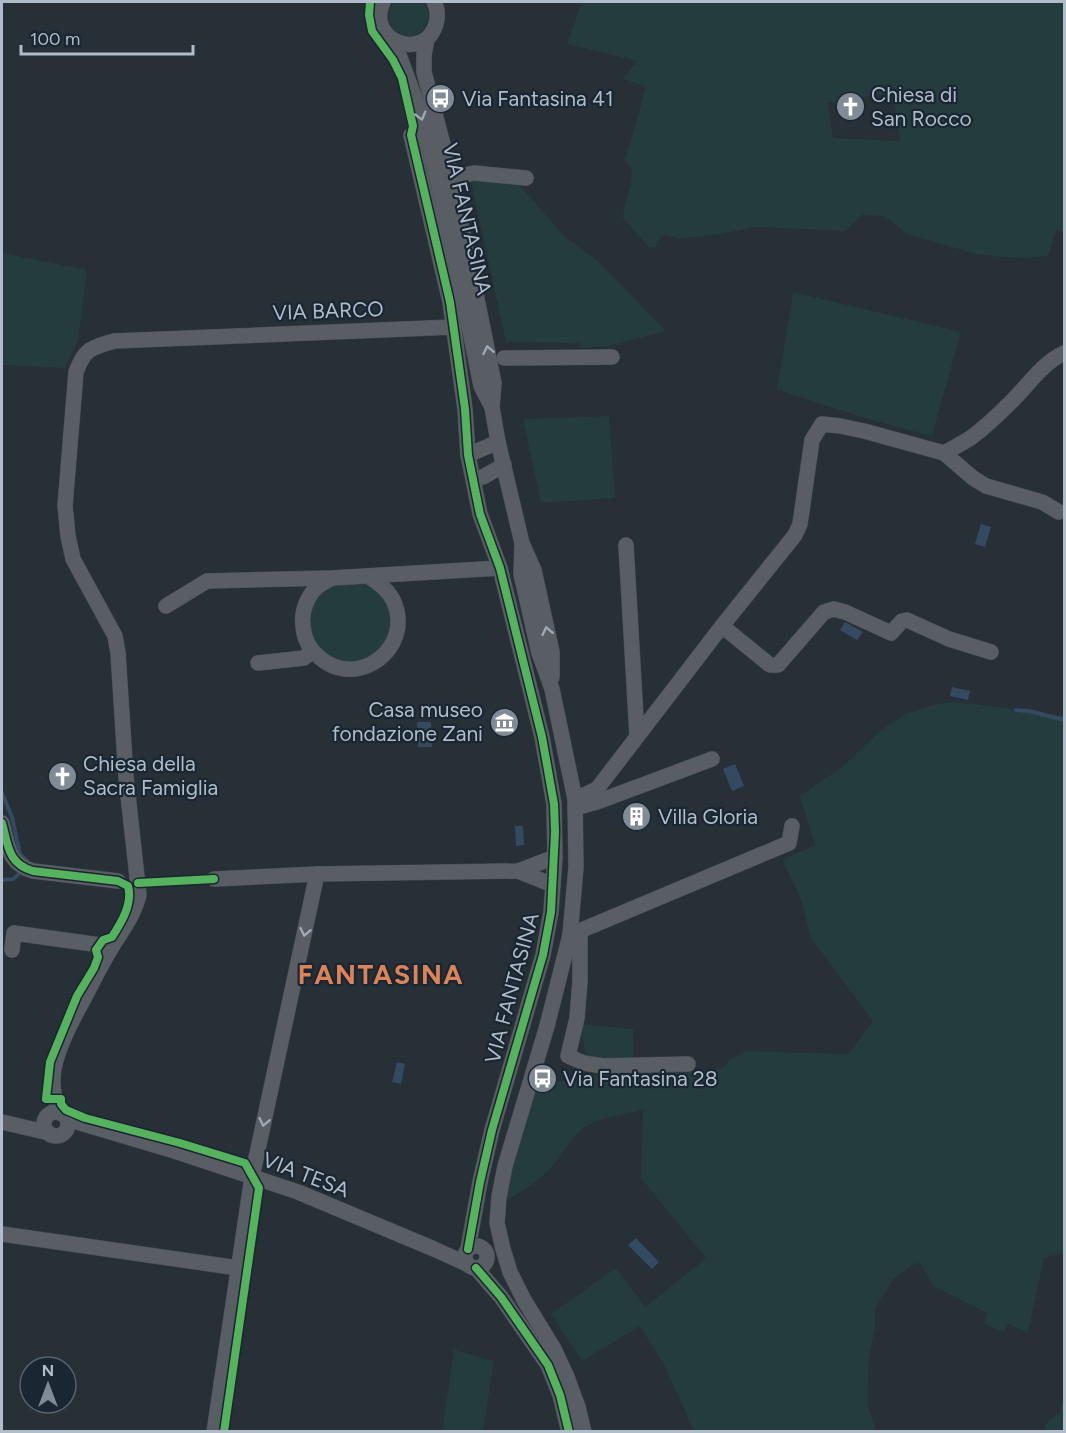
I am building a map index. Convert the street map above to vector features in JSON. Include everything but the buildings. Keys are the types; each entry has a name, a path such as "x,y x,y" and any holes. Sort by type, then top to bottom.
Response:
{"street":[{"name":"VIA FANTASINA","path":"382,2 379,18 384,33 394,41 421,115 460,280 481,386 492,407"},
{"path":"394,41 405,45 427,39 434,31 436,9 446,2"},
{"name":"VIA FANTASINA","path":"427,39 424,72 449,167 494,383 492,407 498,442 522,543 534,570 552,652 552,689 575,804 575,933"},
{"path":"411,135 450,302 465,409 468,455"},
{"path":"465,175 474,173 526,178"},
{"name":"VIA BARCO","path":"110,950 133,912 139,895 126,777 115,636 74,560 68,536 65,506 76,372 81,358 91,348 114,341 454,327"},
{"path":"944,453 986,426 1043,368 1065,353"},
{"path":"504,358 612,357"},
{"path":"575,804 597,789 795,535 800,524 812,440 822,424 864,431 944,453 986,486 1042,502 1059,512"},
{"path":"468,455 498,442"},
{"path":"468,455 479,460 483,477 504,465"},
{"name":"VIA FANTASINA","path":"468,455 480,514 500,568 542,737 554,804 555,857 551,912 543,955 492,1130 475,1210 475,1257"},
{"name":"VIA FANTASINA","path":"480,514 484,490 483,477"},
{"path":"626,545 637,736"},
{"path":"166,606 207,581 332,578 500,568"},
{"path":"332,578 317,587 306,601 302,618 304,636 312,651 325,663 342,669 359,669 376,662 389,651 396,635 398,617 393,600 383,586 368,576"},
{"path":"722,626 770,665 778,665 824,612 834,609 891,633 902,621 907,620 949,639 991,651"},
{"path":"258,663 304,658 312,651"},
{"path":"575,804 597,802 712,759"},
{"path":"2,823 11,856 23,868 118,881"},
{"path":"575,933 789,843 792,826"},
{"path":"214,879 317,874 518,871 555,857"},
{"path":"518,871 553,885"},
{"path":"214,1431 252,1177 317,874"},
{"path":"12,950 14,933 100,945 110,950 69,1027 55,1062 53,1077 55,1119"},
{"path":"575,933 580,981 578,1008 568,1056 584,1063 602,1066 688,1064"},
{"path":"575,933 505,1166 497,1223 510,1272 554,1349 567,1377 585,1431"},
{"name":"VIA TESA","path":"2,1122 28,1128 55,1119 152,1144 298,1192 434,1250 475,1257"},
{"path":"2,1233 238,1268"},
{"path":"475,1257 548,1365 560,1395 568,1431"}],"green space":[{"path":"394,2 422,2 428,11 428,20 419,33 403,36 395,32 389,18"},
{"path":"582,2 1064,2 1064,232 1056,230 1048,256 1028,258 976,254 907,234 885,216 862,215 845,231 754,227 722,234 679,239 666,235 661,237 655,247 649,247 623,218 632,174 631,168 625,161 646,87 622,78 638,61 567,44","holes":["893,94 900,141 833,138 828,103"]},
{"path":"471,181 517,182 565,237 597,260 666,331 608,346 581,348 579,343 506,342"},
{"path":"2,253 87,270 78,340 65,368 2,365"},
{"path":"793,292 961,332 932,436 777,389"},
{"path":"609,416 615,498 541,503 523,419"},
{"path":"350,581 366,584 379,593 388,606 391,622 388,638 379,651 366,660 350,663 334,660 321,651 312,638 309,622 312,606 321,593 334,584"},
{"path":"952,702 1064,716 1064,1253 1044,1258 1028,1333 1007,1323 1004,1332 984,1324 987,1313 933,1286 920,1263 894,1278 875,1308 875,1328 869,1359 867,1404 876,1431 694,1431 664,1365 640,1326 582,1361 551,1314 616,1268 645,1307 706,1258 641,1178 643,1110 605,1119 585,1127 574,1137 544,1175 506,1200 508,1182 532,1096 539,1086 588,1075 722,1069 730,1059 747,1051 848,1054 873,1021 811,938 800,897 782,860 815,845 800,796 842,767 881,730 906,714 933,705"},
{"path":"579,1024 633,1029 634,1062 591,1058 585,1052 582,1035 577,1031"},
{"path":"454,1350 494,1361 483,1431 442,1431"},
{"path":"1064,1399 1064,1431 1045,1431 1047,1422 1060,1413"}],"water":[{"path":"981,524 991,527 985,547 975,544"},
{"path":"845,622 863,632 857,640 840,630"},
{"path":"952,687 970,691 968,700 950,696"},
{"path":"417,722 431,722 432,747 418,747"},
{"path":"735,764 744,786 732,791 723,769"},
{"path":"515,826 523,826 524,845 516,846"},
{"path":"397,1062 405,1064 401,1084 392,1082"},
{"path":"636,1238 659,1262 652,1269 628,1245"}],"waterway":[{"path":"1016,710 1064,720"},
{"path":"2,793 12,817 20,854 27,861"},
{"path":"2,880 13,879 19,874"}],"cycle path":[{"path":"370,2 369,15 372,31 393,60 402,78 413,126 411,135 450,302 465,409 468,455 480,514 500,568 542,737 554,804 551,912 543,955 492,1130 468,1249"},
{"path":"2,823 10,853 18,864 25,868 33,871 118,881 128,886 129,900 125,913 112,937 103,940 96,950 98,957 94,968 77,996 50,1062 46,1099 61,1099 61,1104 66,1110 85,1118 245,1163 259,1188 224,1432"},
{"path":"138,883 214,879"},
{"path":"476,1268 501,1297 548,1365 560,1395 569,1432"}],"place":[{"name":"Via Fantasina 41","path":"441,99"},
{"name":"Chiesa di San Rocco","path":"850,107"},
{"name":"Casa museo fondazione Zani","path":"504,722"},
{"name":"Chiesa della Sacra Famiglia","path":"62,776"},
{"name":"Villa Gloria","path":"637,817"},
{"name":"Via Fantasina 28","path":"542,1079"}],"district":[{"name":"FANTASINA","path":"381,975"}]}
